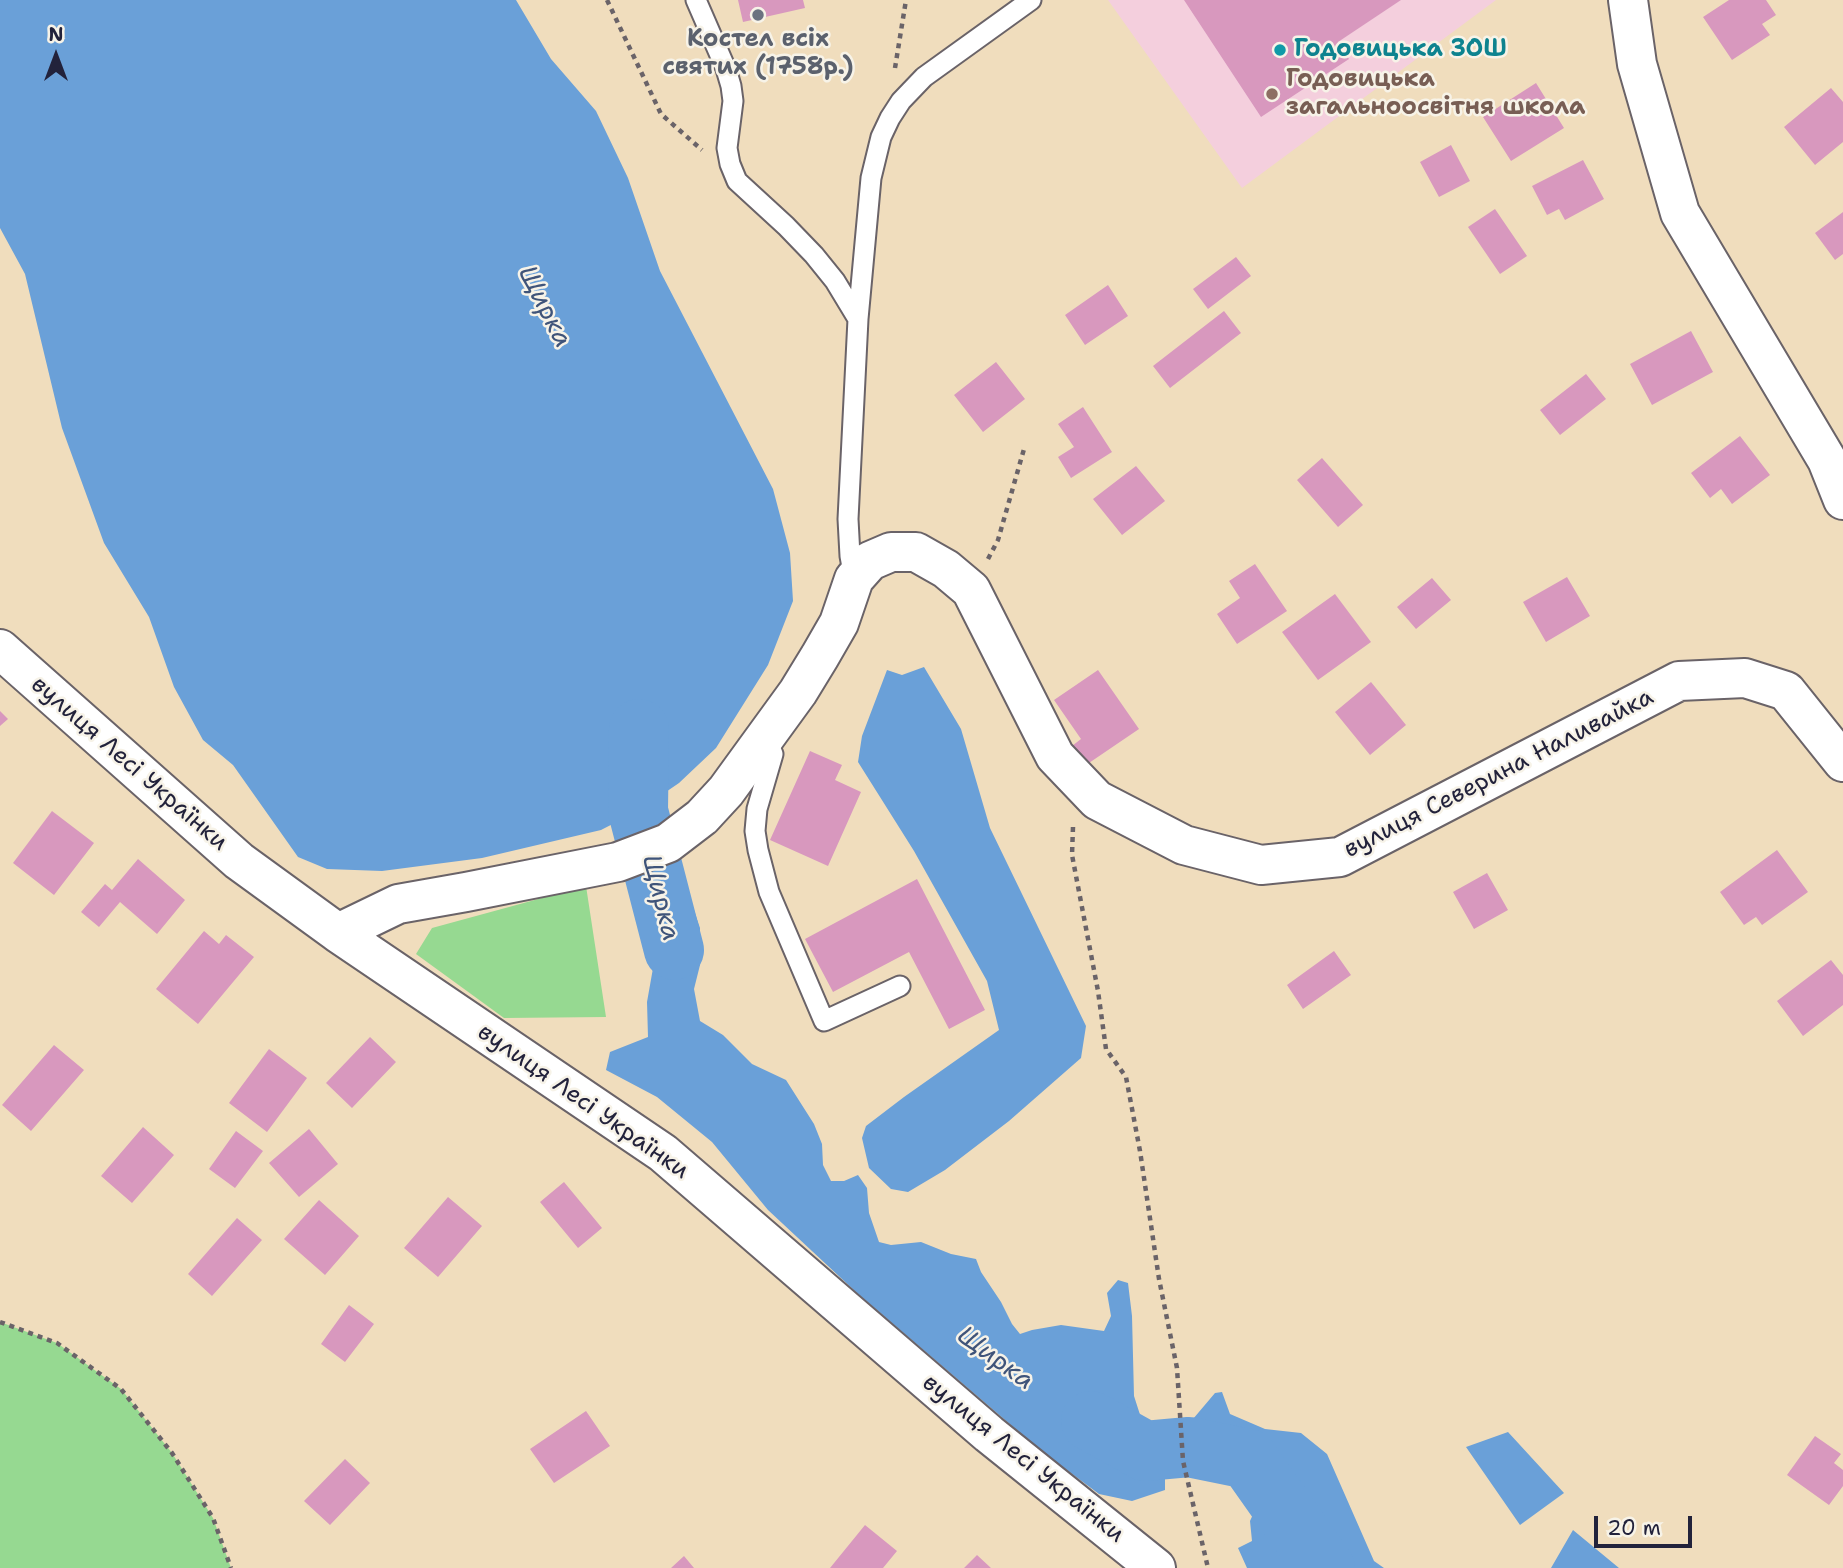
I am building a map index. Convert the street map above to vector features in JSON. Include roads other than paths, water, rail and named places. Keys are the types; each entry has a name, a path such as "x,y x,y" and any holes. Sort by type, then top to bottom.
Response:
{"street":[{"path":"1628,0 1637,64 1680,213 1827,460 1843,500"},
{"name":"вулиця Северина Наливайка","path":"854,579 870,561 891,552 916,552 946,569 971,590 1055,756 1097,800 1184,845 1261,865 1340,857 1679,681 1745,678 1786,691 1843,762"},
{"path":"338,933 398,904 618,862 668,844 702,817 726,791 798,692 839,623 854,579"},
{"name":"вулиця Лесі Українки","path":"0,649 239,860 338,933 663,1153 989,1434 1156,1568"}],"lane":[{"path":"696,0 731,86 733,102 727,148 737,181 814,255 835,281 858,319"},
{"path":"854,579 848,519 858,319 871,178 881,137 901,102 924,77 1031,0"},
{"path":"765,736 772,754 757,809 755,831 758,850 769,892 824,1021 900,986"}],"water":[{"path":"0,0 516,0 551,59 596,111 628,178 660,271 773,489 790,553 793,601 768,665 716,748 679,783 638,811 601,830 482,858 382,871 327,869 298,857 233,765 203,740 174,687 149,617 104,543 62,428 25,274 0,228"},
{"path":"924,667 961,729 990,828 1086,1026 1081,1058 1009,1121 945,1170 908,1192 891,1189 869,1168 862,1138 866,1126 999,1030 987,981 914,851 858,762 862,736 887,670 902,675"},
{"path":"653,872 679,889 693,907 700,928 700,965 694,989 700,1021 723,1035 752,1064 786,1080 814,1124 822,1144 823,1165 831,1181 844,1181 858,1175 867,1188 869,1213 879,1242 891,1245 921,1242 951,1254 976,1259 981,1272 1020,1334 1061,1325 1104,1331 1111,1316 1107,1293 1118,1280 1128,1283 1132,1316 1134,1396 1143,1424 1165,1449 1165,1490 1132,1501 1099,1494 1040,1450 857,1293 768,1210 712,1142 657,1097 606,1070 610,1052 648,1037 647,1002 658,940 638,897"},
{"path":"1222,1392 1230,1414 1265,1429 1301,1433 1327,1454 1374,1561 1384,1568 1247,1568 1238,1548 1252,1541 1250,1521 1255,1510 1222,1469 1204,1462 1189,1447 1193,1419 1215,1393"},
{"path":"1508,1432 1564,1493 1520,1525 1466,1447"},
{"path":"1573,1530 1619,1568 1551,1568"}],"waterway":[{"name":"Щирка","path":"639,729 638,811 674,950"},
{"name":"Щирка","path":"1091,1421 1145,1451 1189,1447 1248,1459 1325,1568"}],"place":[{"name":"Костел всіх святих (1758р.)","path":"758,15"},
{"name":"Годовицька ЗОШ","path":"1280,50"},
{"name":"Годовицька загальноосвітня школа","path":"1272,94"}]}
